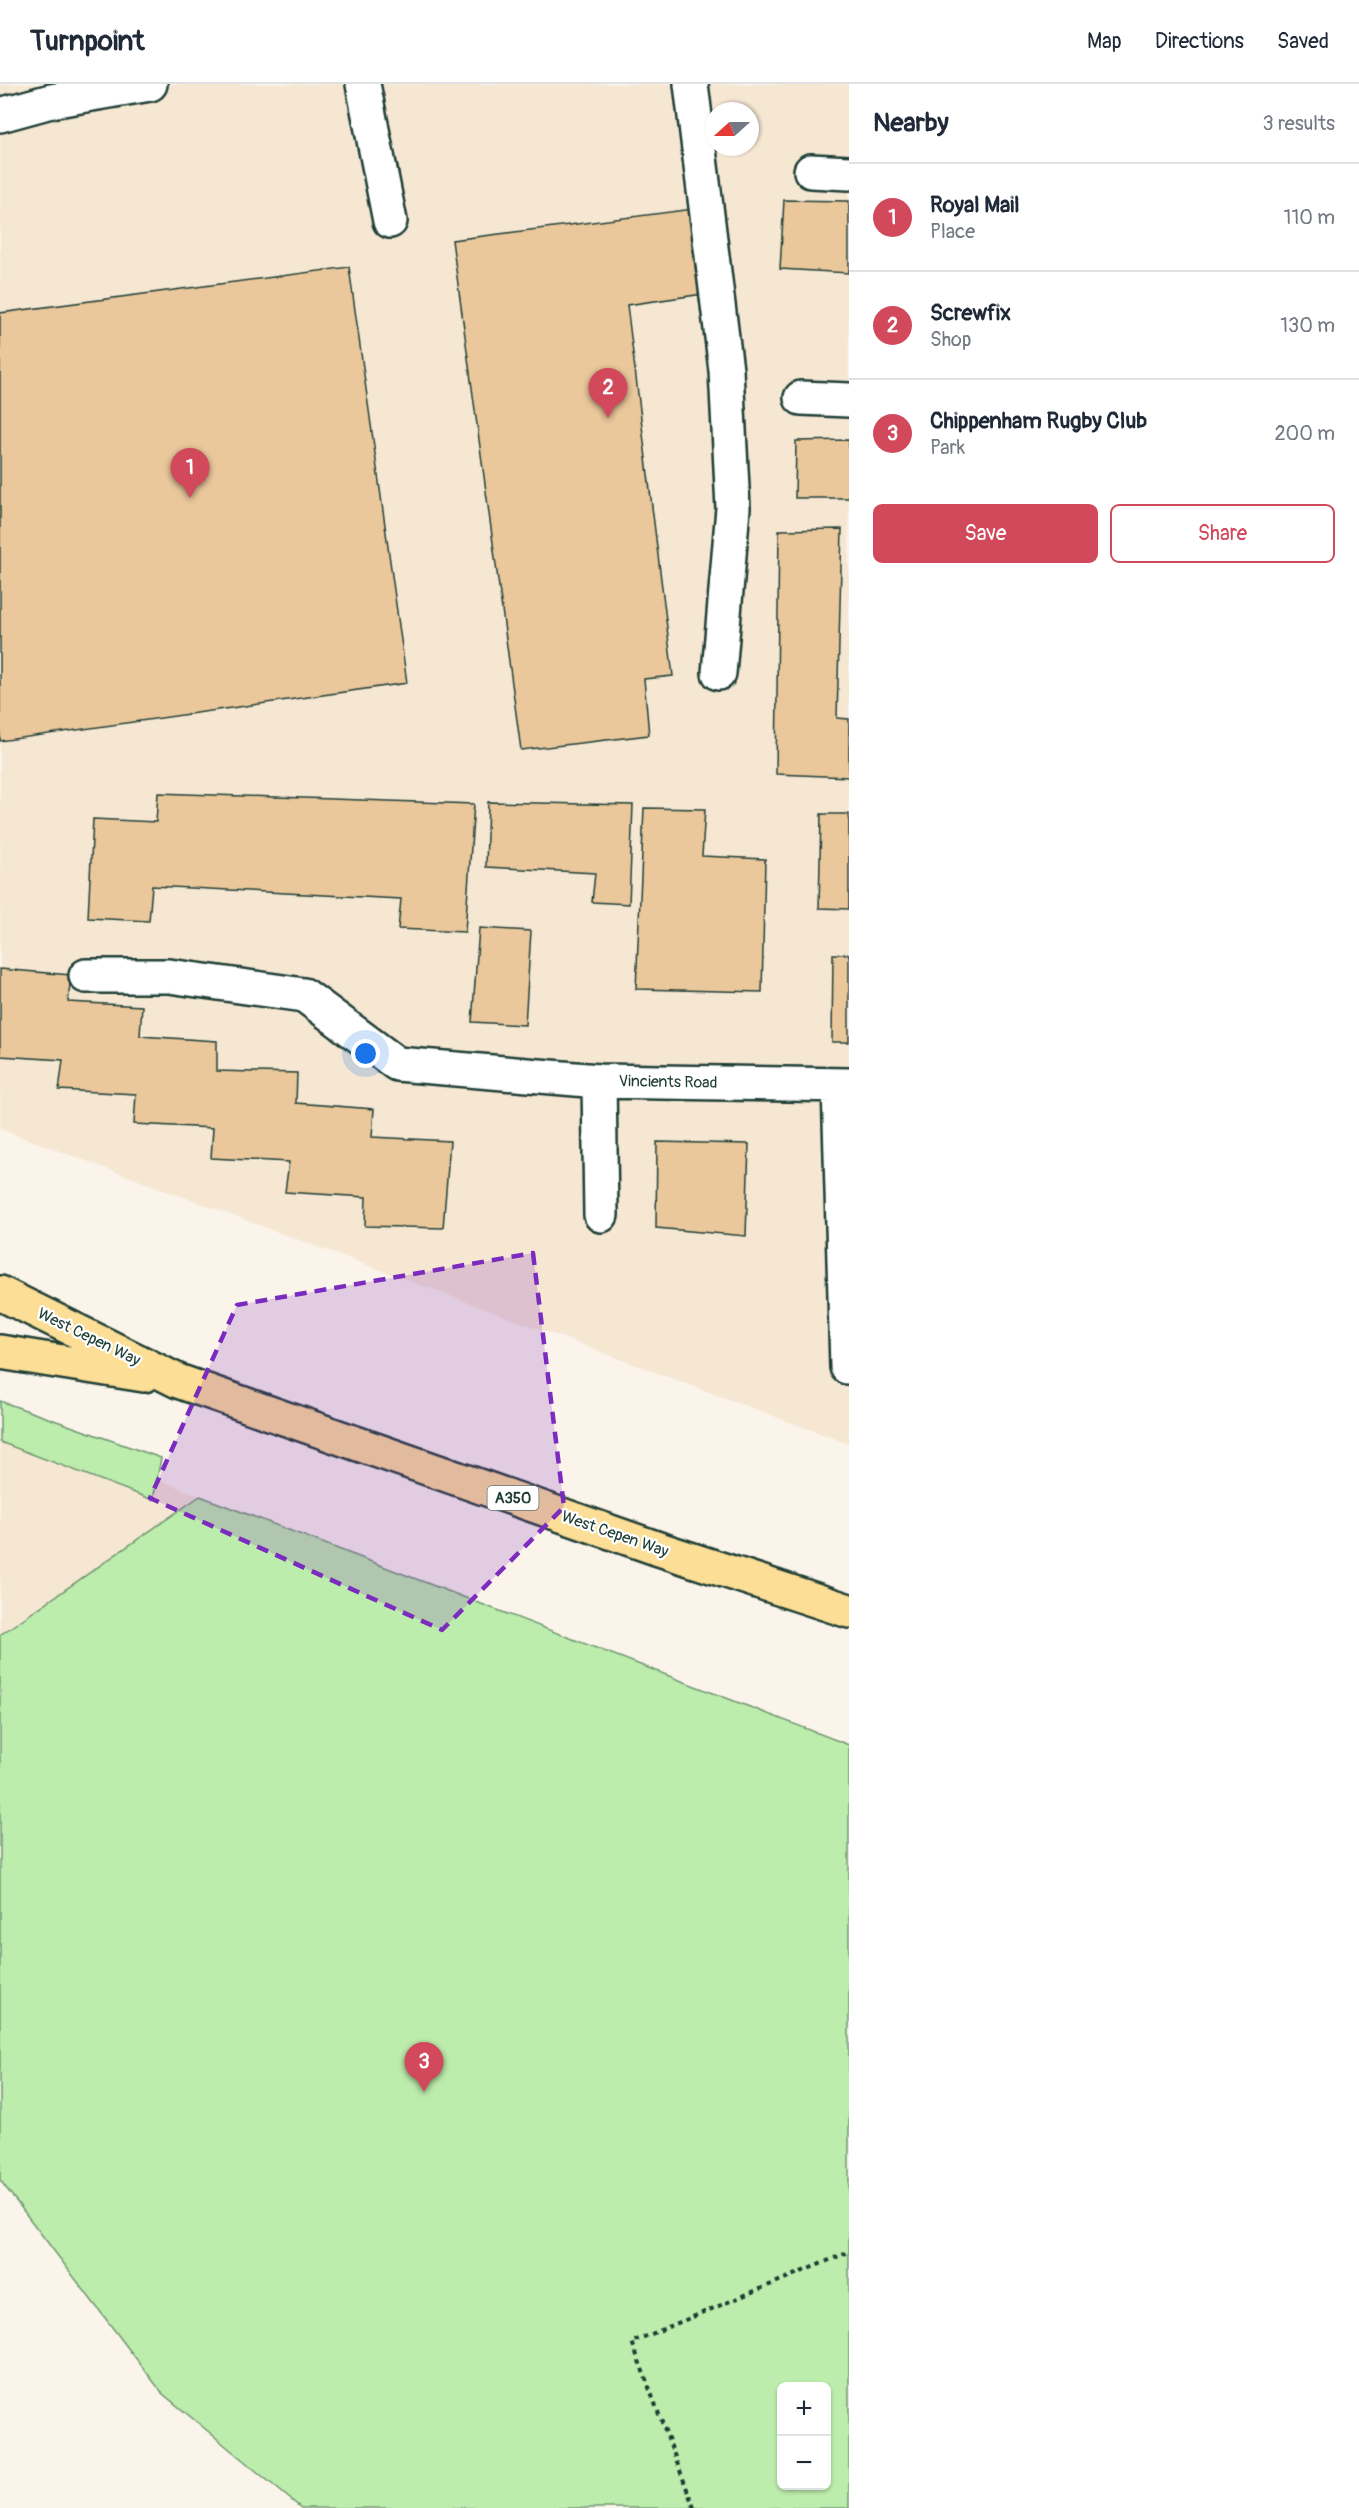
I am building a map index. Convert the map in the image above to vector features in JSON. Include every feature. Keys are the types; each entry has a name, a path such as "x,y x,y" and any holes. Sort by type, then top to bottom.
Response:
{"highway":[{"name":"West Cepen Way","path":"0,1293 178,1381 656,1548 849,1611"},
{"name":"West Cepen Way","path":"0,1352 178,1381"}],"street":[{"path":"10,103 51,101 150,84"},
{"path":"363,84 390,221"},
{"path":"691,84 726,370 732,497 719,673"},
{"path":"811,171 849,173"},
{"path":"801,398 849,400"},
{"name":"Vincients Road","path":"86,976 169,976 304,995 397,1064 599,1081 844,1085"},
{"path":"599,1081 601,1215"},
{"path":"844,1085 847,1367"}],"path":[{"path":"694,2508 632,2342 849,2252"}],"highlighted area":[{"path":"533,1253 564,1507 442,1630 150,1498 237,1305"}],"shaded area":[{"path":"0,84 849,84 849,1444 0,1129"},
{"path":"0,1442 153,1499 157,1479 200,1496 0,1635"}],"green space":[{"path":"0,1401 161,1458 153,1500 0,1442"},
{"path":"200,1496 849,1745 849,2508 301,2508 163,2394 0,2180 0,1635"}],"building":[{"path":"784,200 849,201 849,273 780,269"},
{"path":"693,209 703,294 627,305 673,676 644,679 649,735 521,750 452,240"},
{"path":"349,267 407,683 0,741 0,313"},
{"path":"849,440 849,498 795,498 796,441"},
{"path":"842,529 837,718 849,719 849,777 776,774 779,530"},
{"path":"158,793 474,804 465,932 398,929 401,899 152,886 149,921 88,918 93,819 156,822"},
{"path":"488,802 633,805 629,904 592,902 595,873 486,867"},
{"path":"644,808 705,809 702,856 765,859 762,992 636,989"},
{"path":"821,814 849,814 849,909 819,908"},
{"path":"479,928 531,931 525,1025 472,1022"},
{"path":"833,954 849,954 849,1042 832,1042"},
{"path":"0,969 71,975 68,1002 142,1006 140,1036 217,1041 217,1071 297,1073 296,1103 374,1109 372,1137 450,1141 443,1228 365,1226 366,1197 285,1192 289,1162 211,1158 213,1128 134,1124 136,1094 59,1090 63,1060 0,1056"},
{"path":"657,1142 749,1144 746,1236 656,1228"}],"place":[{"name":"Screwfix","path":"608,418"},
{"name":"Royal Mail","path":"190,498"},
{"name":"Chippenham Rugby Club","path":"424,2092"}]}
